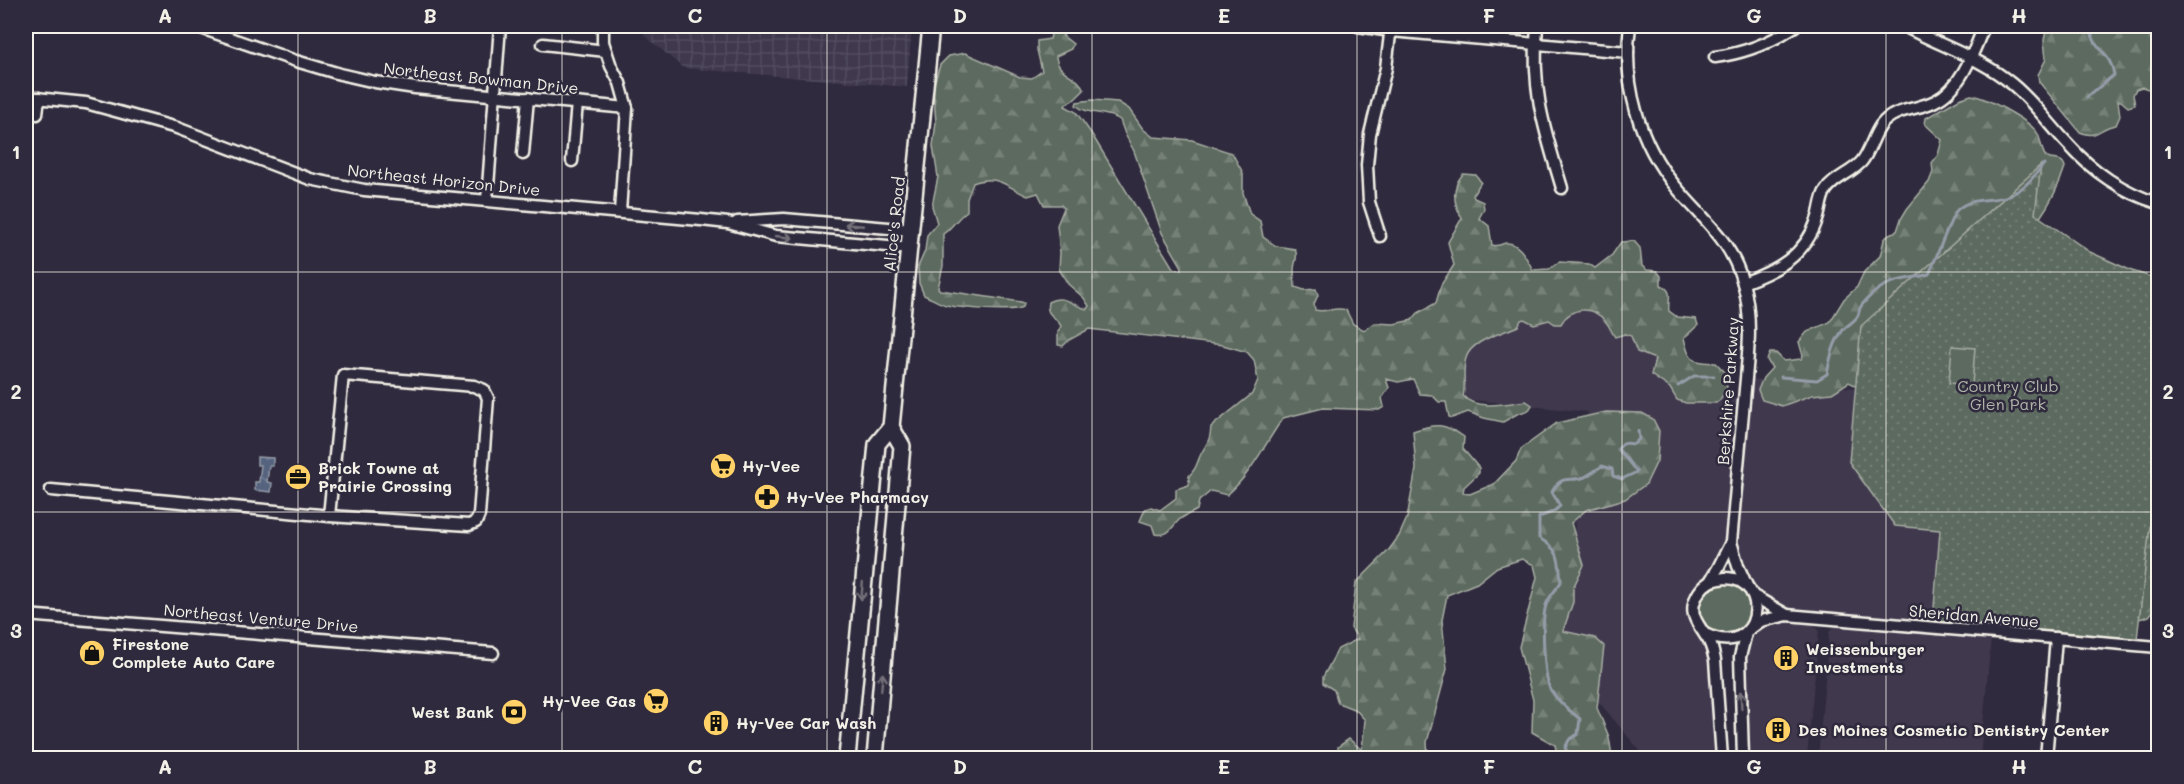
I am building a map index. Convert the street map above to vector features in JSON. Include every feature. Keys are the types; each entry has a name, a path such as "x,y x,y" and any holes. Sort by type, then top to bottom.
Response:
{"main road":[{"name":"Alice's Road","path":"847,759 877,444 891,427 931,26"},
{"name":"Alice's Road","path":"875,759 902,446 891,427"}],"street":[{"name":"Northeast Bowman Drive","path":"195,26 340,74 415,88 627,108"},
{"path":"487,200 500,26"},
{"path":"603,26 603,42 611,66 620,83 627,108 620,212"},
{"path":"1358,26 1628,52"},
{"path":"1537,26 1534,64 1538,100 1546,137 1562,188"},
{"name":"Berkshire Parkway","path":"1630,26 1628,52 1634,105 1646,140 1675,186 1722,237 1731,252 1743,283 1749,314 1749,332 1731,542 1738,566 1751,592"},
{"path":"1715,57 1755,47 1796,26"},
{"path":"1904,26 1996,72 2025,94 2069,146 2091,167 2120,186 2158,204"},
{"path":"1743,283 1775,270 1796,255 1811,235 1818,219 1822,197 1827,188 1862,161 1882,123 1892,116 1930,103 1946,94 1956,84 1984,26"},
{"path":"1380,236 1369,202 1367,165 1370,134 1386,68 1391,28"},
{"path":"543,44 606,51"},
{"name":"Northeast Horizon Drive","path":"26,97 86,103 177,128 310,179 364,190 728,223 776,236 910,248"},
{"path":"523,154 528,98"},
{"path":"37,114 39,99"},
{"path":"572,161 577,103"},
{"name":"Northeast Horizon Drive","path":"728,223 784,219 912,230"},
{"path":"51,490 329,516 469,525 476,522 479,515 488,398 484,390 474,386 343,375 329,516"},
{"name":"Berkshire Parkway","path":"1708,583 1731,542"},
{"path":"1722,759 1715,660 1693,608 1696,597 1708,583 1731,578 1751,592 1756,615 1740,657 1743,759"},
{"name":"Sheridan Avenue","path":"1751,592 1787,615"},
{"name":"Northeast Venture Drive","path":"26,615 493,653"},
{"name":"Sheridan Avenue","path":"1748,631 1761,621 1787,615 2158,647"},
{"path":"1705,634 1719,640 1730,640 1748,631"},
{"path":"2046,759 2056,638"}],"shaded area":[{"path":"645,26 912,26 907,87 683,68 644,35"},
{"path":"1626,301 1697,394 1738,398 1726,542 1709,574 1694,592 1711,654 1716,758 1646,758 1560,656 1588,412 1453,398 1460,321"},
{"path":"1751,379 1856,388 1849,462 1940,530 1933,621 1782,607 1763,597 1754,587 1745,574 1737,545"},
{"path":"1778,621 1812,623 1819,630 1807,758 1754,758 1747,751 1743,662 1750,636 1759,627"},
{"path":"1837,626 1991,639 1980,758 1818,758 1829,632"}],"green space":[{"path":"1053,26 1067,26 1063,36 1073,44 1071,49 1056,56 1057,62 1084,90 1065,106 1076,112 1091,133 1173,268 1181,270 1182,267 1162,233 1134,151 1120,120 1080,108 1076,105 1077,102 1092,100 1118,102 1129,109 1143,129 1153,137 1192,140 1232,153 1243,173 1243,193 1250,214 1260,221 1263,237 1276,246 1295,249 1297,255 1294,270 1295,287 1304,290 1316,289 1318,295 1314,304 1315,310 1346,310 1353,324 1364,330 1375,323 1394,324 1412,320 1418,313 1436,303 1441,285 1454,265 1448,242 1462,218 1457,207 1455,190 1463,174 1476,175 1481,182 1473,195 1474,198 1483,202 1484,209 1479,218 1489,226 1492,245 1511,243 1515,245 1533,270 1549,269 1559,262 1589,264 1595,268 1612,255 1621,242 1634,241 1640,248 1642,266 1647,270 1657,271 1661,276 1661,285 1668,290 1669,311 1677,317 1696,319 1698,325 1684,338 1686,346 1690,356 1696,361 1716,363 1725,372 1727,387 1721,399 1716,403 1686,403 1677,400 1670,388 1651,375 1655,359 1637,352 1631,336 1625,334 1615,337 1607,323 1594,313 1576,311 1565,318 1561,324 1555,324 1549,320 1534,324 1524,319 1518,326 1496,334 1474,346 1469,352 1465,363 1463,396 1469,401 1484,405 1526,401 1532,405 1529,410 1503,422 1468,412 1452,418 1449,417 1446,402 1439,402 1432,395 1420,394 1413,379 1398,382 1386,379 1389,388 1382,398 1384,407 1379,410 1323,408 1283,418 1236,487 1227,495 1211,491 1199,501 1197,510 1181,519 1166,533 1155,534 1152,525 1140,521 1145,509 1151,507 1160,510 1176,498 1176,489 1189,485 1189,476 1208,442 1211,427 1252,394 1258,380 1254,360 1247,352 1223,345 1089,329 1063,346 1058,345 1058,332 1061,326 1049,313 1048,302 1063,299 1087,309 1089,306 1084,298 1068,284 1059,269 1057,225 1064,208 1061,205 1044,205 1038,193 1028,196 996,181 973,183 967,199 967,211 943,234 943,266 938,288 1021,302 1024,303 1023,307 997,310 946,305 924,295 919,283 918,267 925,251 927,235 937,223 932,206 938,177 933,146 936,122 933,87 940,65 949,56 965,53 1020,77 1032,78 1042,71 1037,41 1050,39"},
{"path":"2047,26 2158,26 2158,59 2155,63 2151,87 2136,89 2133,95 2135,105 2128,107 2118,101 2120,116 2116,125 2090,135 2080,132 2039,82 2038,75 2046,59 2044,40"},
{"path":"1971,95 1996,104 2031,126 2038,134 2046,157 2060,160 2064,164 2065,167 2057,187 2039,219 1863,389 1849,382 1832,393 1812,395 1782,406 1762,400 1758,390 1763,378 1772,368 1767,360 1770,353 1776,353 1784,361 1801,359 1803,356 1799,342 1807,332 1830,322 1844,299 1857,287 1864,272 1880,256 1884,240 1889,234 1897,231 1907,209 1929,182 1933,172 1932,163 1938,155 1942,140 1925,124 1926,118 1959,99"},
{"name":"Country Club Glen Park","path":"2041,165 2035,214 2090,252 2132,271 2158,279 2158,465 2137,639 1933,621 1940,530 1895,526 1849,462 1861,326"},
{"path":"2158,335 2158,605 2149,616 2136,620"},
{"path":"1952,346 1975,348 1972,385 1949,383"},
{"path":"1606,412 1642,413 1653,419 1659,431 1657,461 1646,484 1625,499 1586,510 1571,523 1584,565 1573,588 1573,602 1563,631 1595,638 1604,646 1597,708 1609,737 1612,756 1615,758 1558,758 1555,745 1532,732 1533,700 1519,647 1537,577 1534,565 1522,559 1497,567 1477,583 1447,595 1442,620 1447,669 1427,742 1428,758 1338,758 1338,747 1349,739 1362,750 1365,720 1356,710 1338,703 1334,690 1323,683 1323,677 1338,649 1358,639 1351,628 1356,583 1388,551 1399,536 1407,518 1416,469 1413,431 1440,426 1451,429 1464,437 1463,449 1479,468 1479,473 1464,487 1463,493 1470,494 1494,484 1516,461 1521,449 1557,423"},
{"path":"1720,583 1730,583 1744,590 1751,609 1744,628 1730,635 1720,635 1710,631 1703,624 1699,614 1699,604 1703,594 1710,587"}],"water":[{"path":"257,457 273,458 273,466 269,466 267,482 272,483 271,492 255,490 255,482 259,482 261,465 257,465"}],"waterway":[{"path":"2087,97 2114,75 2110,61 2094,40 2091,29 2094,26"},
{"path":"1781,377 1817,380 1827,374 1837,340 1843,330 1858,316 1860,308 1867,299 1889,283 1929,274 1957,210 1970,202 2003,197 2015,192 2029,182 2044,164"},
{"path":"1678,386 1694,376 1714,376"},
{"path":"1572,758 1565,748 1569,740 1578,734 1580,719 1550,689 1546,672 1544,612 1549,599 1561,582 1560,567 1555,551 1539,538 1539,517 1553,512 1560,506 1552,492 1563,480 1585,477 1602,466 1612,469 1613,476 1622,479 1637,472 1618,449 1625,443 1634,444 1639,439 1638,431"}],"place":[{"name":"Hy-Vee","path":"723,466"},
{"name":"Brick Towne at Prairie Crossing","path":"298,477"},
{"name":"Hy-Vee Pharmacy","path":"767,497"},
{"name":"Firestone Complete Auto Care","path":"92,653"},
{"name":"Weissenburger Investments","path":"1786,658"},
{"name":"Hy-Vee Gas","path":"656,701"},
{"name":"West Bank","path":"514,712"},
{"name":"Hy-Vee Car Wash","path":"716,723"},
{"name":"Des Moines Cosmetic Dentistry Center","path":"1778,730"}]}
